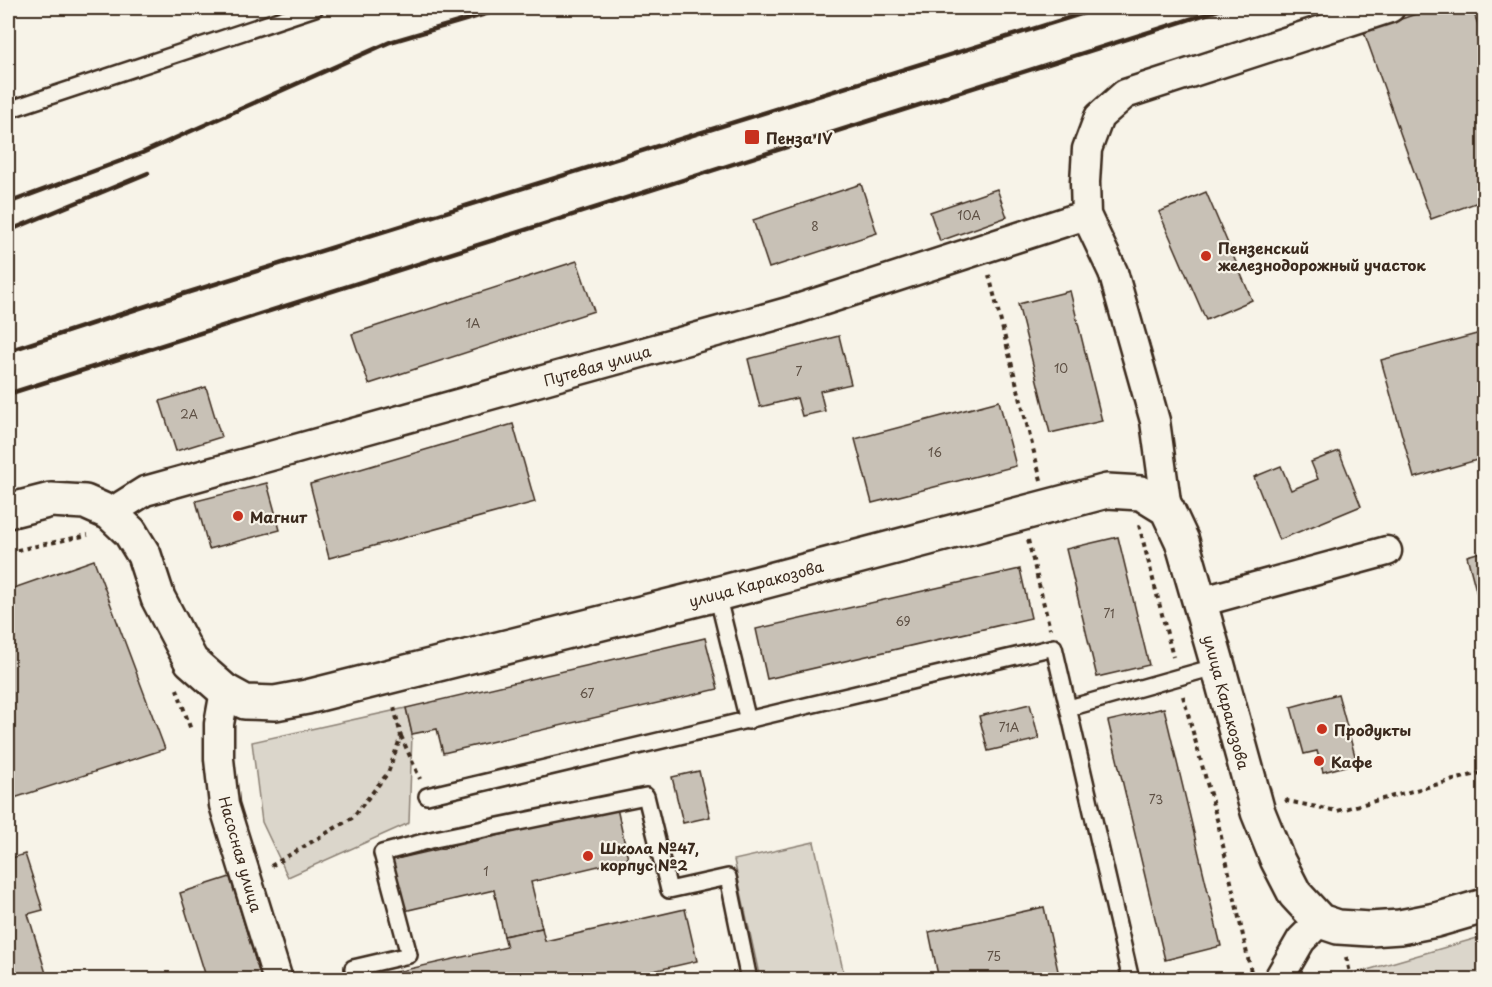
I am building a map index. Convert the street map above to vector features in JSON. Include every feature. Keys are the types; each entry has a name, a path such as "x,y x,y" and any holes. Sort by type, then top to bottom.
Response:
{"main road":[{"name":"улица Каракозова","path":"8,511 51,500 85,502 104,523 130,532 144,555 158,598 191,661 225,691 245,702 275,703 307,697 717,594 1107,490 1141,493 1167,509 1182,541 1258,812 1277,860 1294,894 1320,921"},
{"path":"1320,921 1338,927 1370,929 1400,927 1436,920 1485,906"}],"street":[{"path":"1167,509 1155,421 1113,272 1086,215 1087,149 1099,117 1125,94 1390,8"},
{"name":"Путевая улица","path":"104,523 145,491 788,312 1086,215"},
{"path":"1200,602 1386,551"},
{"name":"Насосная улица","path":"225,691 219,724 219,759 224,805 278,980"},
{"path":"1277,979 1301,940 1320,921"}],"lane":[{"path":"8,110 315,8"},
{"path":"717,594 748,721"},
{"path":"428,796 1054,647 1131,980"},
{"path":"1069,708 1218,666"},
{"path":"356,980 353,968 409,955 382,853 435,839 646,796 669,890 728,877 748,980"}],"path":[{"path":"983,248 1043,487 1022,513 1054,647"},
{"path":"8,552 104,523"},
{"path":"176,686 191,730"},
{"path":"391,694 400,735 428,796"},
{"path":"264,870 352,818 387,773 400,735"},
{"path":"1283,790 1287,801 1337,811 1485,772"}],"shaded area":[{"path":"406,708 412,734 409,823 288,877 262,822 252,742"},
{"path":"814,842 845,979 760,979 734,860"},
{"path":"1484,936 1484,979 1336,979"}],"building":[{"path":"1433,8 1472,8 1484,41 1484,200 1431,219 1364,32"},
{"path":"861,184 877,233 769,268 753,220"},
{"path":"997,189 1007,217 940,241 930,212"},
{"name":"Пензенский железнодорожный участок","path":"1206,192 1252,300 1206,320 1159,212"},
{"path":"577,261 594,311 369,384 352,334"},
{"path":"1070,291 1102,421 1050,433 1018,304"},
{"path":"1484,332 1484,458 1414,478 1381,360"},
{"path":"839,336 851,384 820,391 825,411 802,416 797,398 760,407 748,359"},
{"path":"206,387 221,437 176,451 160,401"},
{"path":"999,401 1016,466 872,503 855,439"},
{"path":"513,424 535,502 329,558 310,484"},
{"path":"1339,451 1361,506 1279,540 1254,477 1281,466 1291,490 1318,479 1311,462"},
{"name":"Магнит","path":"267,483 280,530 209,549 196,501"},
{"path":"1118,537 1149,665 1097,677 1066,549"},
{"path":"1484,551 1484,621 1467,556"},
{"path":"94,560 165,749 8,800 8,590"},
{"path":"1020,569 1031,618 767,679 756,629"},
{"path":"705,638 718,689 443,753 437,729 412,734 406,708"},
{"name":"Продукты","path":"1338,694 1357,763 1323,772 1317,751 1304,754 1291,707"},
{"path":"1030,704 1039,739 988,751 979,716"},
{"path":"1164,708 1221,946 1165,960 1108,721"},
{"path":"699,771 710,817 683,823 672,777"},
{"path":"617,808 628,859 531,882 542,928 504,936 494,890 404,911 392,860"},
{"path":"25,854 43,910 28,914 48,980 8,980 8,859"},
{"path":"230,877 262,980 207,980 180,893"},
{"path":"1044,907 1060,980 939,980 929,932"},
{"path":"685,909 697,961 614,980 378,980 378,976 507,947 504,936 542,928 545,941"}],"railway":[{"path":"8,10 14,8"},
{"path":"8,203 142,153 390,42 506,8"},
{"path":"8,351 183,294 1100,8"},
{"path":"8,394 1225,8"},
{"path":"8,231 148,173"}],"place":[{"name":"Пенза IV","path":"752,137"},
{"name":"Пензенский железнодорожный участок","path":"1206,256"},
{"name":"Магнит","path":"238,516"},
{"name":"Продукты","path":"1322,729"},
{"name":"Кафе","path":"1319,761"},
{"name":"Школа №47, корпус №2","path":"588,856"}]}
